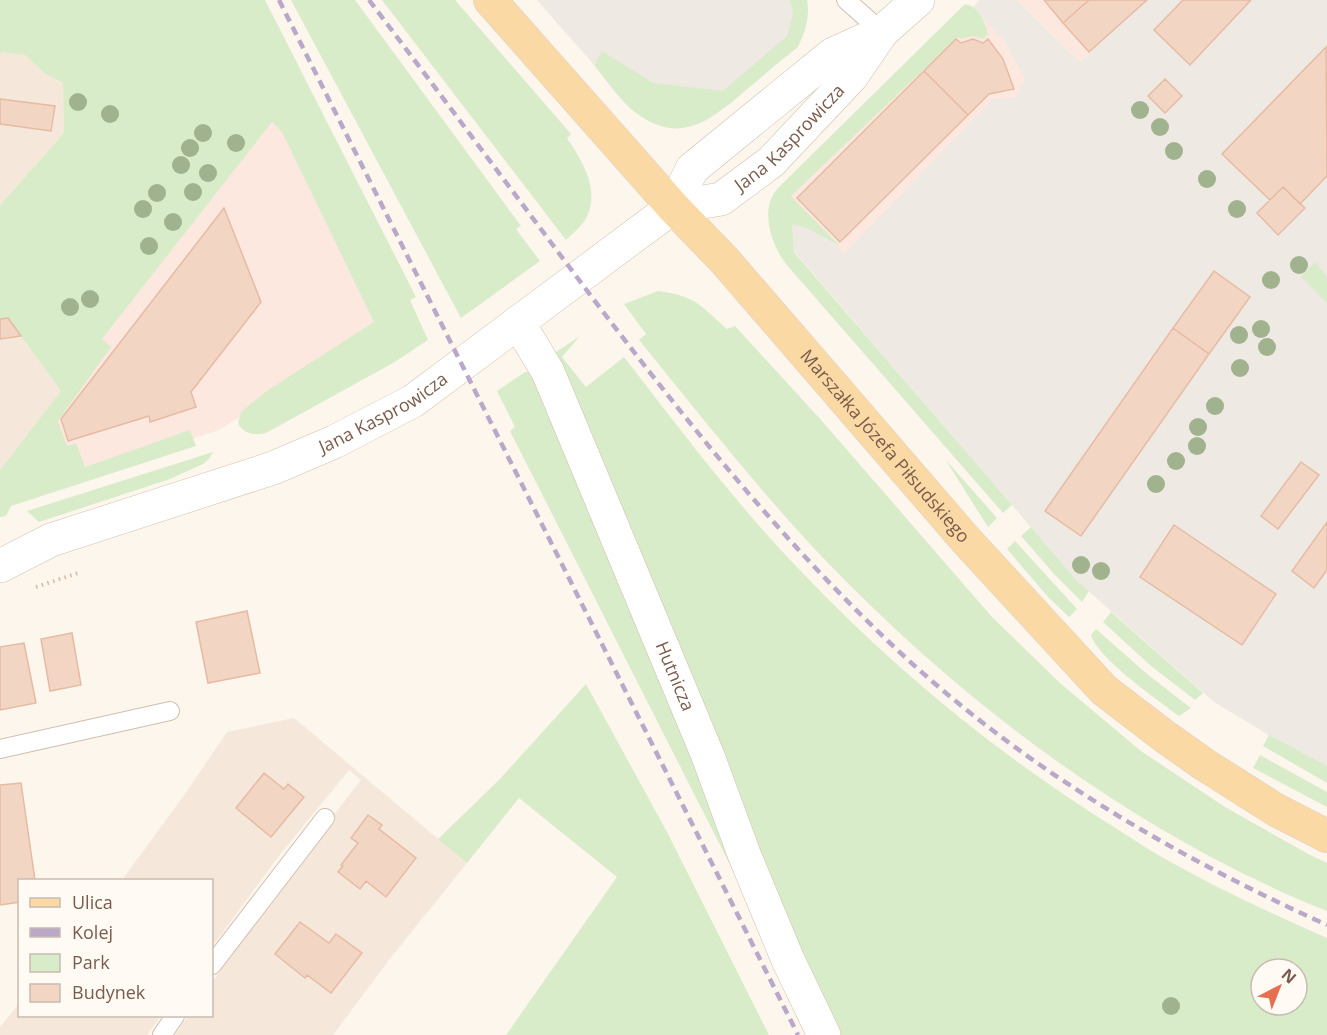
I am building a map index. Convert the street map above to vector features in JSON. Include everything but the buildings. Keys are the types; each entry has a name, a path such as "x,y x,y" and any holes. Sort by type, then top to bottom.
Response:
{"main road":[{"name":"Marszałka Józefa Piłsudskiego","path":"490,0 673,207 738,276 978,555 1104,690 1205,765 1276,810 1327,836"}],"street":[{"name":"Jana Kasprowicza","path":"673,207 721,199 771,162 852,76 882,32 918,0"},
{"name":"Jana Kasprowicza","path":"0,566 51,540 273,468 334,442 413,401 673,207 692,169 833,54 882,32"},
{"name":"Hutnicza","path":"518,322 548,372 708,756 744,854 784,950 824,1035"},
{"name":"Jana Kasprowicza","path":"0,546 51,540"}],"lane":[{"path":"846,0 882,32"},
{"path":"0,749 170,711"},
{"path":"213,964 324,818"},
{"path":"162,1035 174,1017"}],"shaded area":[{"path":"537,0 807,0 808,14 805,32 713,114 595,62 594,65"},
{"path":"979,0 1017,0 1080,62 1147,0 1327,0 1327,770 1214,702 1078,582 794,251 789,201 844,253 993,99 1015,97 1025,80 1004,41 973,7"},
{"path":"1017,0 1147,0 1080,62"},
{"path":"973,7 1004,41 1025,80 1015,97 993,100 844,253 789,201 788,190"},
{"path":"0,52 25,55 44,73 63,83 64,133 0,205"},
{"path":"278,114 382,328 219,430 0,501 0,469"},
{"path":"8,318 62,391 0,470 0,319"},
{"path":"294,718 467,863 392,956 333,1035 175,1035 187,1017 213,1017 213,981 255,916 361,780 349,770 278,857 213,946 213,879 123,879 227,732"},
{"path":"18,1005 18,1017 160,1017 147,1035 0,1035 0,1027"}],"green space":[{"path":"0,0 265,0 416,297 410,300 428,340 393,363 266,433 250,433 240,427 238,423 241,412 268,390 374,322 282,132 272,122 102,339 111,347 58,421 67,446 76,443 85,467 190,430 196,446 11,506 6,516 0,517 0,470 61,391 8,318 0,319 0,205 64,133 63,83 44,73 25,55 0,52"},
{"path":"291,0 355,0 521,226 516,229 540,261 461,318"},
{"path":"382,0 455,0 571,134 567,138 587,174 591,204 586,218 566,240"},
{"path":"790,0 807,0 806,24 798,47 720,111 694,125 667,128 652,123 625,103 594,65 602,51 653,83 723,91 788,35 793,12"},
{"path":"965,4 978,11 988,34 983,39 972,36 961,39 958,37 791,196 840,246 807,228 792,224 794,252 1012,505 1003,513 786,264 772,237 768,216 772,196 778,188"},
{"path":"1315,262 1327,277 1327,303 1301,277"},
{"path":"658,291 681,296 697,303 727,329 735,326 822,421 992,617 1061,684 1141,751 1225,807 1327,863 1327,911 1257,880 1189,845 1123,806 1059,763 997,716 881,616 827,562 778,508 639,340 646,334 624,304"},
{"path":"580,336 562,357 586,387 624,357 728,489 795,565 869,639 947,708 1030,771 1160,856 1242,899 1327,938 1327,1035 832,1035 553,354"},
{"path":"525,372 532,372 793,989 510,431 515,427 497,391"},
{"path":"213,452 203,464 170,479 39,522 27,511"},
{"path":"945,459 997,518 988,527"},
{"path":"1031,527 1078,582 1089,591 1082,602 1021,536"},
{"path":"1015,541 1077,609 1069,617 1048,597 1007,549"},
{"path":"1111,612 1203,693 1195,700 1151,666 1103,622"},
{"path":"1096,629 1147,674 1191,708 1179,716 1116,667 1096,645 1091,635"},
{"path":"586,684 667,832 769,1035 506,1035 617,877 519,798 467,863 438,839 499,780"},
{"path":"1269,735 1327,766 1327,783 1263,746"},
{"path":"1260,755 1327,792 1327,807 1253,768"}],"railway":[{"path":"279,0 798,1035"},
{"path":"369,0 656,381 768,516 848,602 890,643 990,728 1097,802 1210,868 1327,925"}]}
